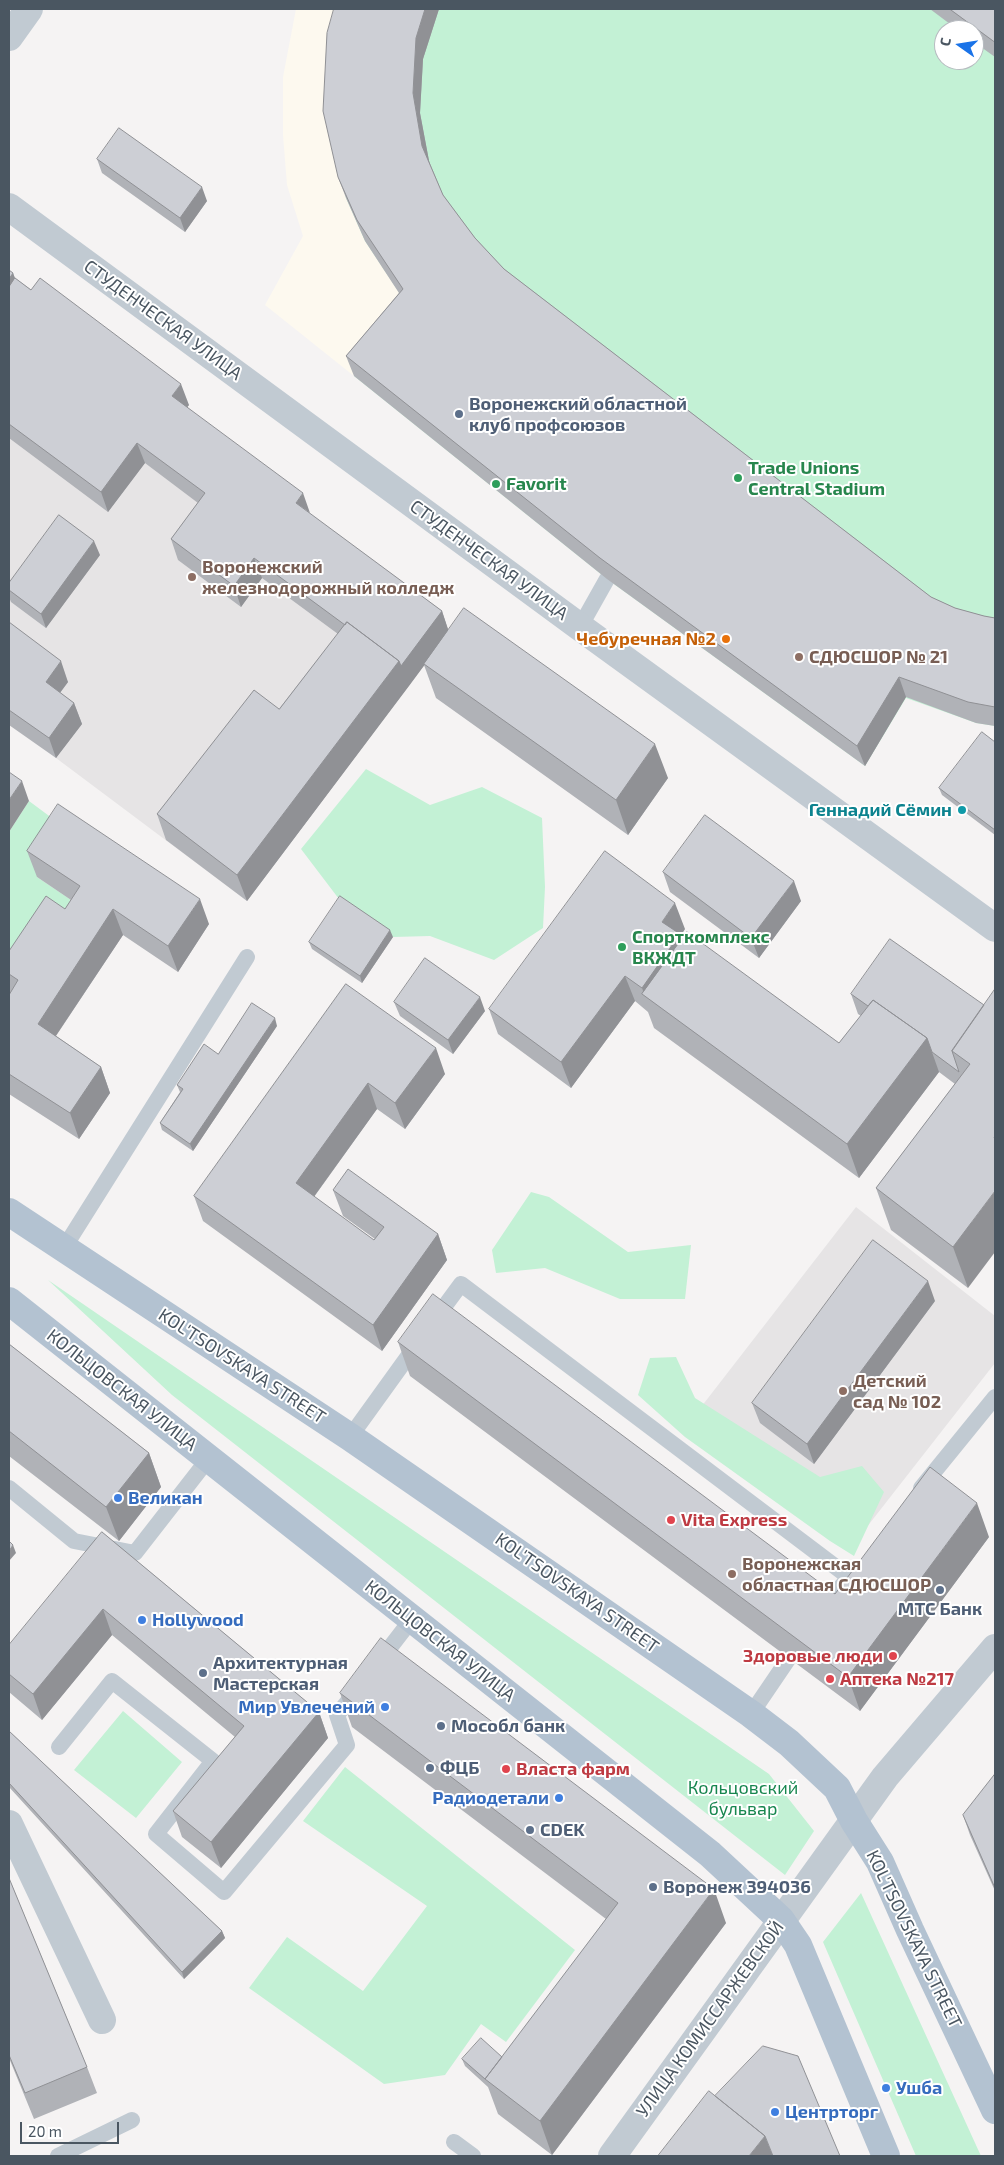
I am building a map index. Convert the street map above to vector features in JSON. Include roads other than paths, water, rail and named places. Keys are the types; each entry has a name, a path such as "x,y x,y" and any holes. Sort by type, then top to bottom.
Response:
{"main road":[{"name":"KOL'TSOVSKAYA STREET","path":"9,1212 350,1437 751,1714 789,1743 837,1788 854,1821 880,1862 995,2110"},
{"name":"КОЛЬЦОВСКАЯ УЛИЦА","path":"9,1301 710,1854 781,1920 798,1945 886,2156"}],"street":[{"path":"9,37 29,9"},
{"name":"СТУДЕНЧЕСКАЯ УЛИЦА","path":"9,207 580,627 995,928"},
{"name":"УЛИЦА КОМИССАРЖЕВСКОЙ","path":"612,2156 885,1777 995,1648"},
{"path":"9,1824 102,2020"}],"lane":[{"path":"580,627 608,579"},
{"path":"64,1248 247,957"},
{"path":"350,1437 461,1284 848,1577"},
{"path":"910,1502 995,1397"},
{"path":"9,1488 74,1541 135,1553 209,1458"},
{"path":"822,1610 861,1562"},
{"path":"59,1747 112,1681 213,1761 156,1834 224,1892 347,1745 337,1715 412,1619"},
{"path":"751,1714 789,1658"},
{"path":"58,2156 132,2120"},
{"path":"454,2142 473,2156"}],"place":[{"name":"Воронежский областной клуб профсоюзов","path":"459,414"},
{"name":"Trade Unions Central Stadium","path":"738,478"},
{"name":"Favorit","path":"496,484"},
{"name":"Воронежский железнодорожный колледж","path":"192,577"},
{"name":"Чебуречная №2","path":"726,639"},
{"name":"СДЮСШОР № 21","path":"799,657"},
{"name":"Геннадий Сёмин","path":"962,810"},
{"name":"Спорткомплекс ВКЖДТ","path":"622,947"},
{"name":"Детский сад № 102","path":"843,1391"},
{"name":"Великан","path":"118,1498"},
{"name":"Vita Express","path":"671,1520"},
{"name":"Воронежская областная СДЮСШОР","path":"732,1574"},
{"name":"МТС Банк","path":"940,1590"},
{"name":"Hollywood","path":"142,1620"},
{"name":"Здоровые люди","path":"893,1656"},
{"name":"Архитектурная Мастерская","path":"203,1673"},
{"name":"Аптека №217","path":"830,1679"},
{"name":"Мир Увлечений","path":"385,1707"},
{"name":"Мособл банк","path":"441,1726"},
{"name":"ФЦБ","path":"430,1768"},
{"name":"Власта фарм","path":"506,1769"},
{"name":"Радиодетали","path":"559,1798"},
{"name":"CDEK","path":"530,1830"},
{"name":"Воронеж 394036","path":"653,1887"},
{"name":"Ушба","path":"886,2088"},
{"name":"Центрторг","path":"775,2112"}],"park label":[{"name":"Кольцовский бульвар","path":"743,1798"}]}
